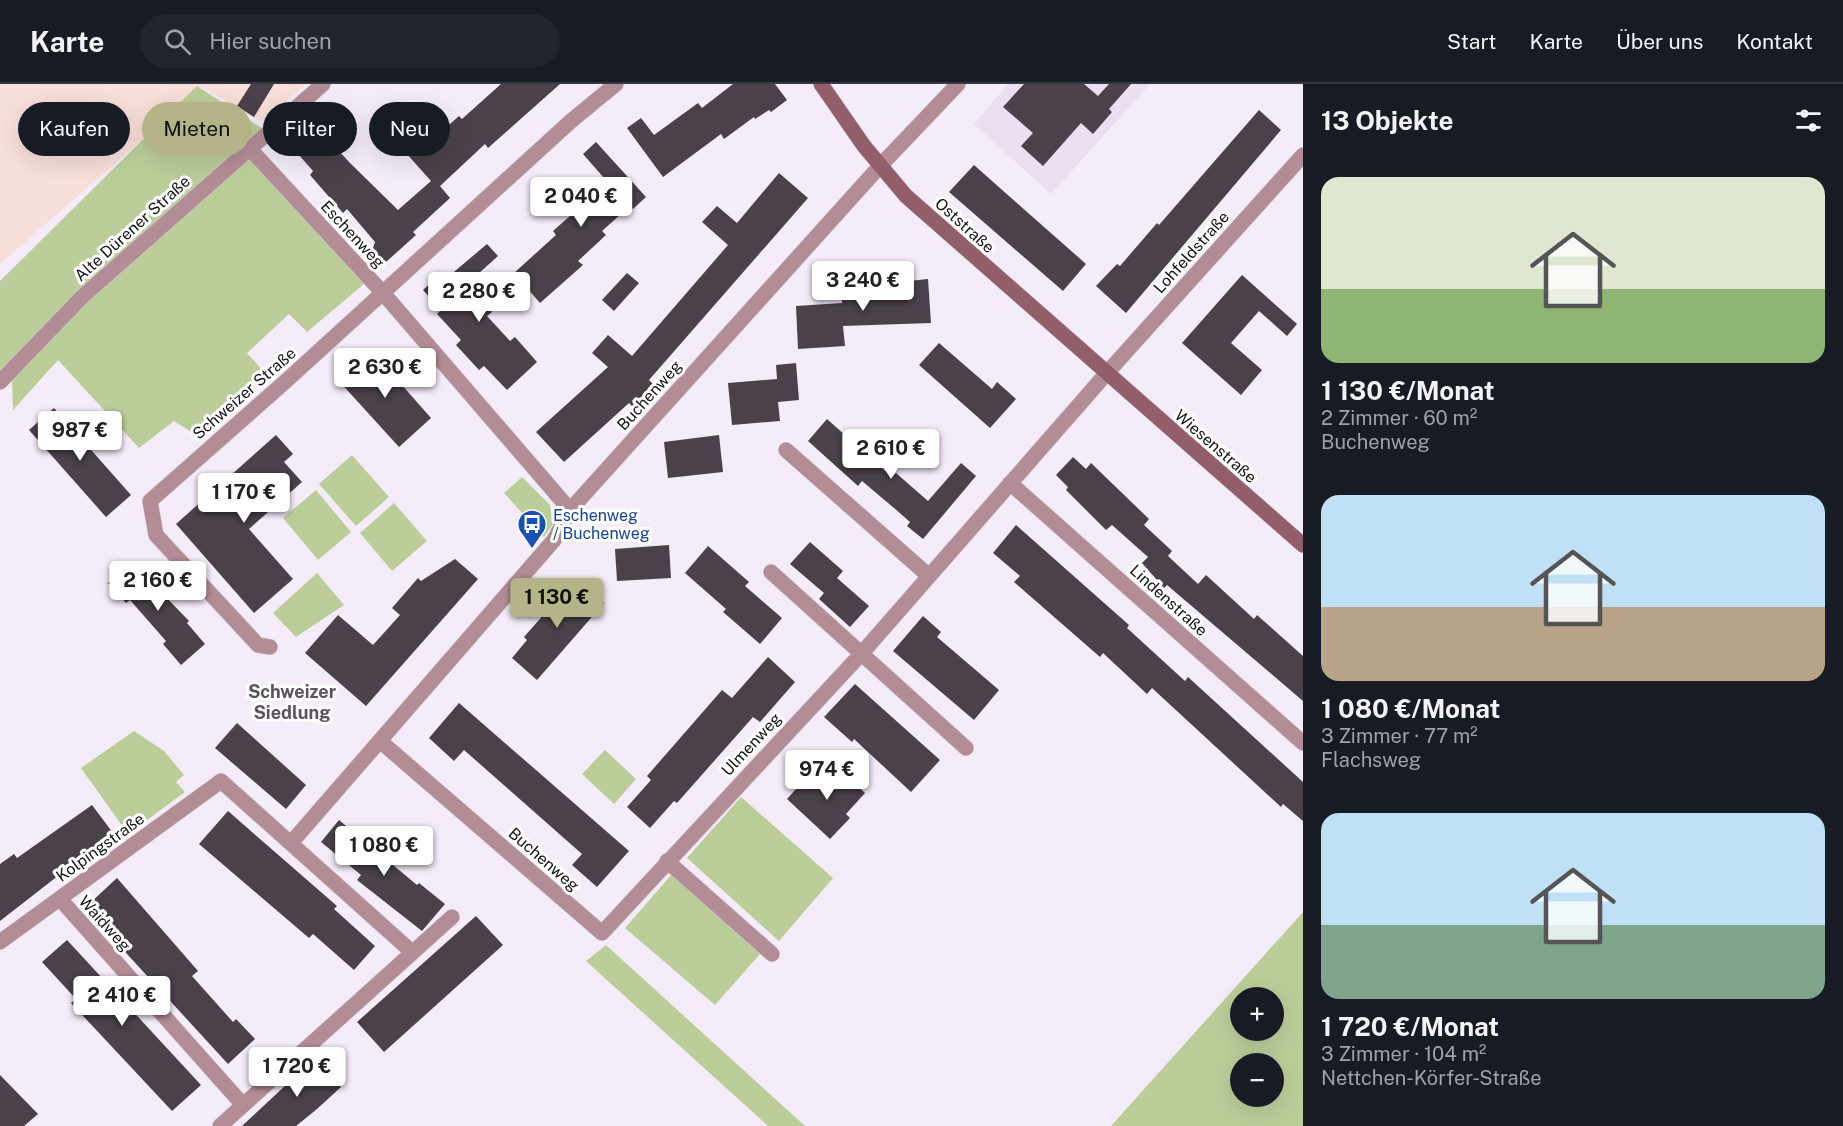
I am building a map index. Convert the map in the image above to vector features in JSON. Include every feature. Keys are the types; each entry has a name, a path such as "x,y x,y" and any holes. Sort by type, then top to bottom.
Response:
{"main road":[{"name":"Oststraße","path":"821,84 879,166 906,196 1106,374"},
{"name":"Wiesenstraße","path":"1106,374 1303,545"}],"street":[{"name":"Alte Dürener Straße","path":"251,146 323,84"},
{"name":"Schweizer Straße","path":"270,647 258,645 156,535 150,501 571,121 616,84"},
{"name":"Buchenweg","path":"291,843 554,540 570,510 879,166 958,84"},
{"name":"Eschenweg","path":"251,150 383,293 570,510"},
{"name":"Lohfeldstraße","path":"1106,374 1303,155"},
{"name":"Alte Dürener Straße","path":"0,382 82,297 240,156"},
{"name":"Ulmenweg","path":"602,933 862,653 1106,374"},
{"path":"786,450 929,576"},
{"name":"Lindenstraße","path":"1010,483 1303,743"},
{"path":"771,572 966,748"},
{"name":"Buchenweg","path":"380,741 602,933"},
{"name":"Kolpingstraße","path":"0,942 221,781 291,843"},
{"path":"291,843 412,952"},
{"path":"667,861 772,954"},
{"name":"Waidweg","path":"60,898 243,1105"},
{"path":"220,1126 452,917"}],"shaded area":[{"path":"0,84 306,84 286,102 263,102 263,123 251,116 251,102 227,102 202,87 185,102 142,102 142,140 130,150 130,102 18,102 18,156 123,156 0,264"},
{"path":"1008,84 1150,84 1051,194 974,124"}],"green space":[{"path":"197,86 222,102 181,102"},
{"path":"251,121 263,129 251,140"},
{"path":"142,140 142,156 234,156 0,377 0,281 126,156 130,156 130,152"},
{"path":"251,158 364,284 307,332 289,314 247,353 264,372 196,435 174,421 139,448 58,360 13,410 12,378 86,303"},
{"path":"352,455 389,497 356,526 319,484"},
{"path":"522,477 550,505 553,524 544,537 504,493"},
{"path":"316,490 351,532 318,560 283,518"},
{"path":"394,503 427,541 392,571 360,533"},
{"path":"317,573 344,605 296,637 273,613"},
{"path":"134,731 164,751 184,775 176,782 185,792 128,834 81,768"},
{"path":"605,750 636,779 614,804 582,774"},
{"path":"741,797 833,878 779,941 687,858"},
{"path":"672,874 760,954 715,1005 625,928"},
{"path":"1303,912 1303,1126 1111,1126 1230,993 1230,1041 1284,1041 1284,987 1236,987"},
{"path":"606,945 805,1126 768,1126 586,961"}],"building":[{"path":"251,84 274,84 254,117 251,115 251,102 240,102"},
{"path":"501,84 560,84 488,148 485,144 440,186 450,198 413,232 416,235 376,271 368,263 375,242 347,209 343,213 310,175 313,171 300,156 344,156 398,210 431,181 409,156 450,156 450,124 459,116 462,119"},
{"path":"733,84 775,84 787,100 771,112 769,110 755,119 754,117 724,139 721,134 663,177 627,128 641,118 654,135 698,103 702,108"},
{"path":"1024,84 1084,84 1098,96 1109,84 1131,84 1109,109 1112,112 1093,134 1081,123 1043,166 1021,146 1033,133 1003,107"},
{"path":"1259,110 1281,130 1126,313 1096,286 1117,264 1120,266 1157,223 1159,225"},
{"path":"596,142 646,197 633,209 630,206 602,231 606,235 578,261 583,265 540,303 514,273 556,235 553,231 580,207 576,202 604,178 583,154"},
{"path":"974,165 1086,264 1063,291 949,192"},
{"path":"779,173 808,198 649,380 653,384 633,407 629,403 564,462 536,432 608,367 592,353 608,335 632,356 728,245 702,222 717,206 737,223"},
{"path":"487,244 498,256 467,284 492,312 487,316 510,341 515,337 537,362 507,390 484,366 479,370 456,345 461,340 437,314 441,310 423,290 437,277 442,282"},
{"path":"627,273 639,283 614,311 602,300"},
{"path":"1242,275 1297,324 1287,336 1259,311 1231,343 1262,370 1241,395 1182,343"},
{"path":"928,279 931,323 843,326 845,346 798,349 796,306 842,303 841,288"},
{"path":"939,343 992,389 997,382 1016,399 990,428 919,365"},
{"path":"371,350 431,418 399,447 338,380"},
{"path":"796,363 799,400 778,402 780,421 732,425 728,383 777,379 776,365"},
{"path":"54,408 131,495 106,517 29,430"},
{"path":"827,419 892,477 896,473 928,501 961,463 976,476 923,539 907,526 910,522 894,508 862,481 858,486 808,441"},
{"path":"276,435 293,454 284,462 302,482 249,529 293,579 254,613 176,524"},
{"path":"719,435 723,472 668,478 664,442"},
{"path":"1073,457 1086,469 1091,463 1149,519 1144,525 1172,551 1168,556 1198,584 1206,575 1254,619 1257,615 1303,656 1303,701 1167,585 1164,588 1142,563 1148,557 1112,525 1106,530 1066,490 1068,487 1056,475"},
{"path":"1016,525 1129,625 1127,628 1185,681 1188,677 1303,782 1303,821 1283,804 1281,807 1152,688 1147,694 1103,653 1100,657 1014,582 1020,576 993,553"},
{"path":"810,542 843,571 837,578 869,606 850,627 819,599 824,593 790,564"},
{"path":"669,545 671,578 617,581 615,549"},
{"path":"708,546 749,582 745,586 782,618 760,644 723,612 726,609 685,573"},
{"path":"455,559 478,579 366,706 305,653 338,615 373,645 400,615 392,608 418,578 421,581"},
{"path":"132,562 189,621 187,623 205,644 181,665 163,644 166,641 130,600 126,603 108,583"},
{"path":"575,579 604,603 537,680 512,658 527,640 524,637"},
{"path":"923,616 941,632 937,637 999,690 974,720 893,651"},
{"path":"768,657 795,682 760,722 753,717 677,803 674,801 650,828 627,807 651,780 647,776 722,690 732,698"},
{"path":"855,684 940,760 911,792 854,739 852,742 824,717"},
{"path":"459,703 629,851 597,887 572,865 582,854 464,750 454,761 429,738"},
{"path":"237,723 306,785 286,809 215,748"},
{"path":"835,765 865,793 846,814 850,818 830,839 787,799 806,778 815,787"},
{"path":"92,805 113,833 0,921 0,864 14,854 17,858"},
{"path":"228,811 337,906 334,909 375,946 354,970 313,934 309,938 199,844"},
{"path":"339,820 417,885 419,883 445,904 422,931 357,880 361,875 321,842"},
{"path":"117,878 198,971 192,976 233,1022 236,1019 255,1039 228,1064 116,942 121,938 89,904"},
{"path":"476,916 503,945 384,1052 357,1022"},
{"path":"67,940 201,1085 172,1111 71,1003 76,999 42,962"},
{"path":"315,1058 341,1087 296,1126 242,1126"},
{"path":"0,1075 38,1114 24,1126 0,1126"}],"place":[{"name":"Eschenweg / Buchenweg","path":"532,550"}],"district":[{"name":"Schweizer Siedlung","path":"292,702"}]}
